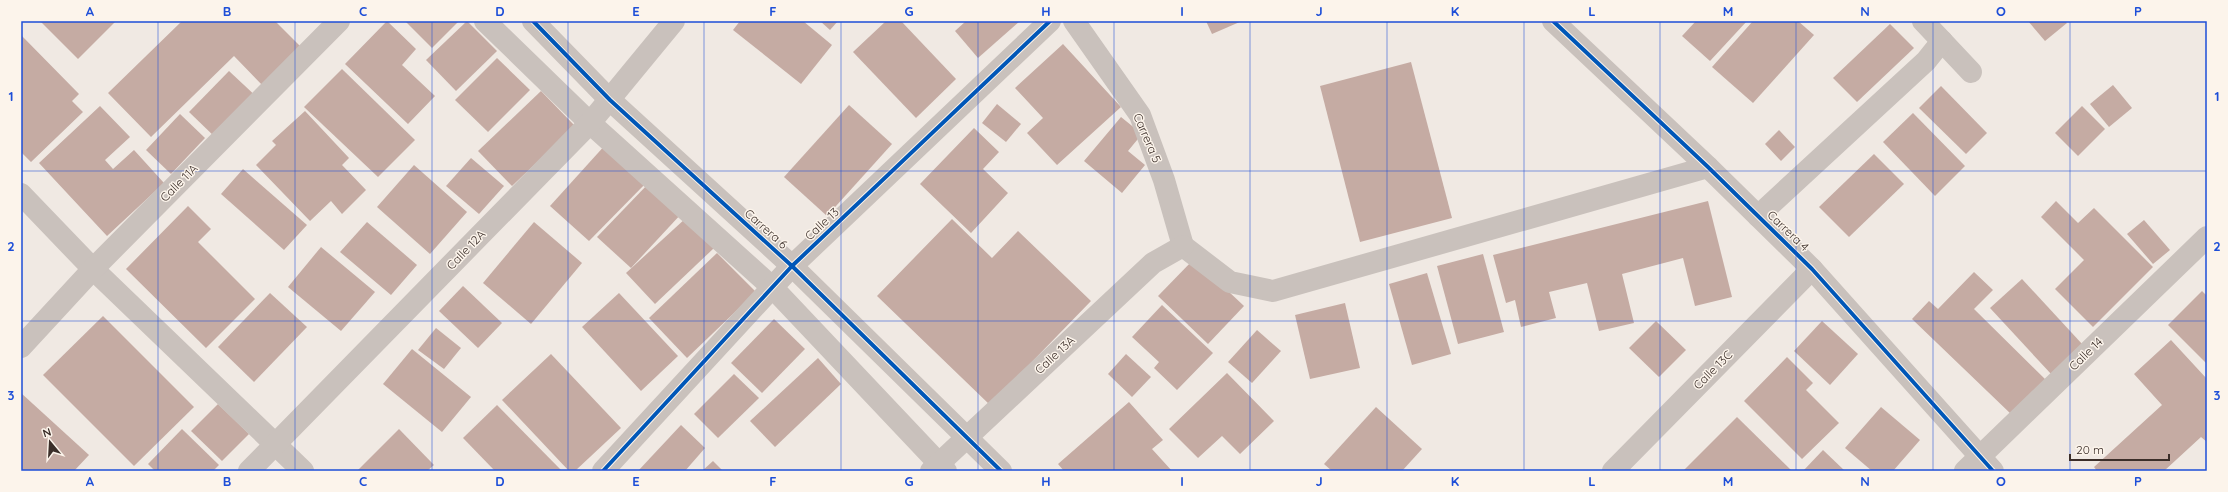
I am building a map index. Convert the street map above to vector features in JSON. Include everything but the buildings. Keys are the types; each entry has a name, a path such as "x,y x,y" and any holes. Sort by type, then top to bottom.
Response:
{"street":[{"name":"Calle 11A","path":"21,347 93,269 339,21"},
{"path":"485,21 590,123 773,288 939,468"},
{"name":"Carrera 6","path":"533,21 610,100 792,266 1001,471"},
{"name":"Calle 12A","path":"249,471 277,445 590,123 674,21"},
{"name":"Calle 13","path":"603,471 792,266 1050,21"},
{"name":"Carrera 5","path":"1074,21 1140,115 1164,180 1183,246"},
{"name":"Carrera 4","path":"1553,21 1812,269 1979,466"},
{"path":"1923,21 1971,72"},
{"path":"1758,216 1926,61 1942,41"},
{"path":"1183,246 1230,282 1273,291 1708,168"},
{"path":"21,194 93,269 303,471"},
{"name":"Calle 14","path":"1979,466 2207,238"},
{"name":"Calle 13A","path":"939,468 967,437 1153,263 1183,246"},
{"name":"Calle 13C","path":"1613,471 1812,269"}],"cycle path":[{"path":"533,21 610,100 792,266 1001,471"},
{"path":"603,471 792,266 1050,21"},
{"path":"1553,21 1708,167 1812,269 1993,471"}]}
